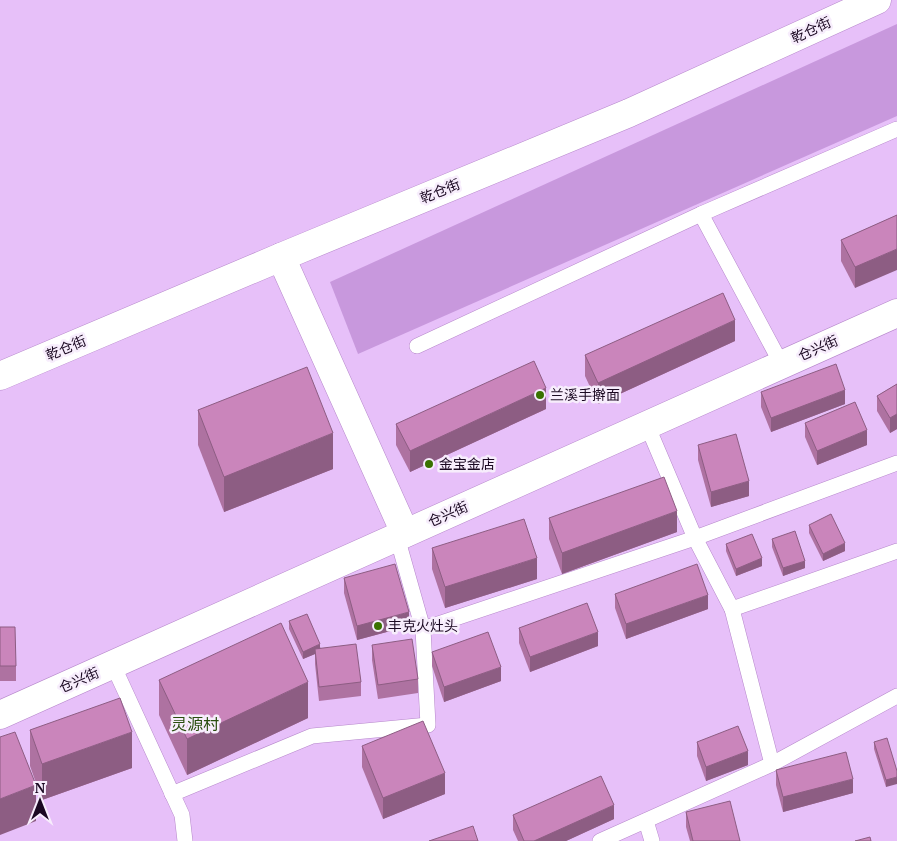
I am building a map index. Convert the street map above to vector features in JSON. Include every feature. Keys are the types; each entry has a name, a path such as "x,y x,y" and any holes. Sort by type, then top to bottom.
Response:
{"street":[{"name":"乾仓街","path":"0,376 629,113 877,0"},
{"path":"281,257 401,535"},
{"name":"仓兴街","path":"0,715 897,313"}],"lane":[{"path":"417,346 701,214 897,129"},
{"path":"701,214 782,364"},
{"path":"647,425 695,538 732,609 772,764"},
{"path":"423,629 695,538 897,462"},
{"path":"172,794 312,736 428,725 423,629 401,535"},
{"path":"732,609 897,551"},
{"path":"113,665 182,815 185,841"},
{"path":"600,841 772,764 897,696"},
{"path":"646,821 652,841"}],"shaded area":[{"path":"897,24 897,116 358,354 330,282"}],"building":[{"path":"897,215 897,249 855,267 841,240"},
{"path":"723,293 735,320 598,383 585,355"},
{"path":"534,361 546,388 410,451 396,424"},
{"path":"836,364 845,390 771,418 761,392"},
{"path":"307,367 333,433 224,477 198,410"},
{"path":"897,384 897,414 890,418 877,396"},
{"path":"855,402 867,430 817,451 805,423"},
{"path":"736,434 749,481 711,492 698,445"},
{"path":"664,477 677,511 562,553 549,518"},
{"path":"831,514 845,543 823,554 809,525"},
{"path":"524,519 537,558 445,587 432,548"},
{"path":"795,531 805,561 783,568 772,539"},
{"path":"752,534 762,558 736,569 726,544"},
{"path":"395,564 409,612 357,626 344,578"},
{"path":"697,564 708,595 626,624 615,594"},
{"path":"587,603 598,632 530,657 519,628"},
{"path":"307,614 320,644 303,652 289,621"},
{"path":"281,623 308,682 187,739 159,680"},
{"path":"0,627 15,627 16,666 0,666"},
{"path":"488,632 501,667 444,687 432,652"},
{"path":"412,639 418,679 378,685 372,645"},
{"path":"356,644 361,682 319,687 315,649"},
{"path":"120,698 132,732 42,764 30,730"},
{"path":"423,721 445,773 383,798 362,746"},
{"path":"738,726 748,751 706,767 697,742"},
{"path":"15,732 36,785 0,799 0,737"},
{"path":"887,738 897,777 886,780 874,742"},
{"path":"846,752 853,779 783,797 776,770"},
{"path":"601,776 614,805 534,841 524,841 513,815"},
{"path":"730,801 740,841 693,841 686,812"},
{"path":"473,826 478,841 429,841"},
{"path":"870,837 871,841 855,841"}],"place":[{"name":"兰溪手擀面","path":"540,395"},
{"name":"金宝金店","path":"429,464"},
{"name":"丰克火灶头","path":"378,626"}],"district":[{"name":"灵源村","path":"195,724"}]}
